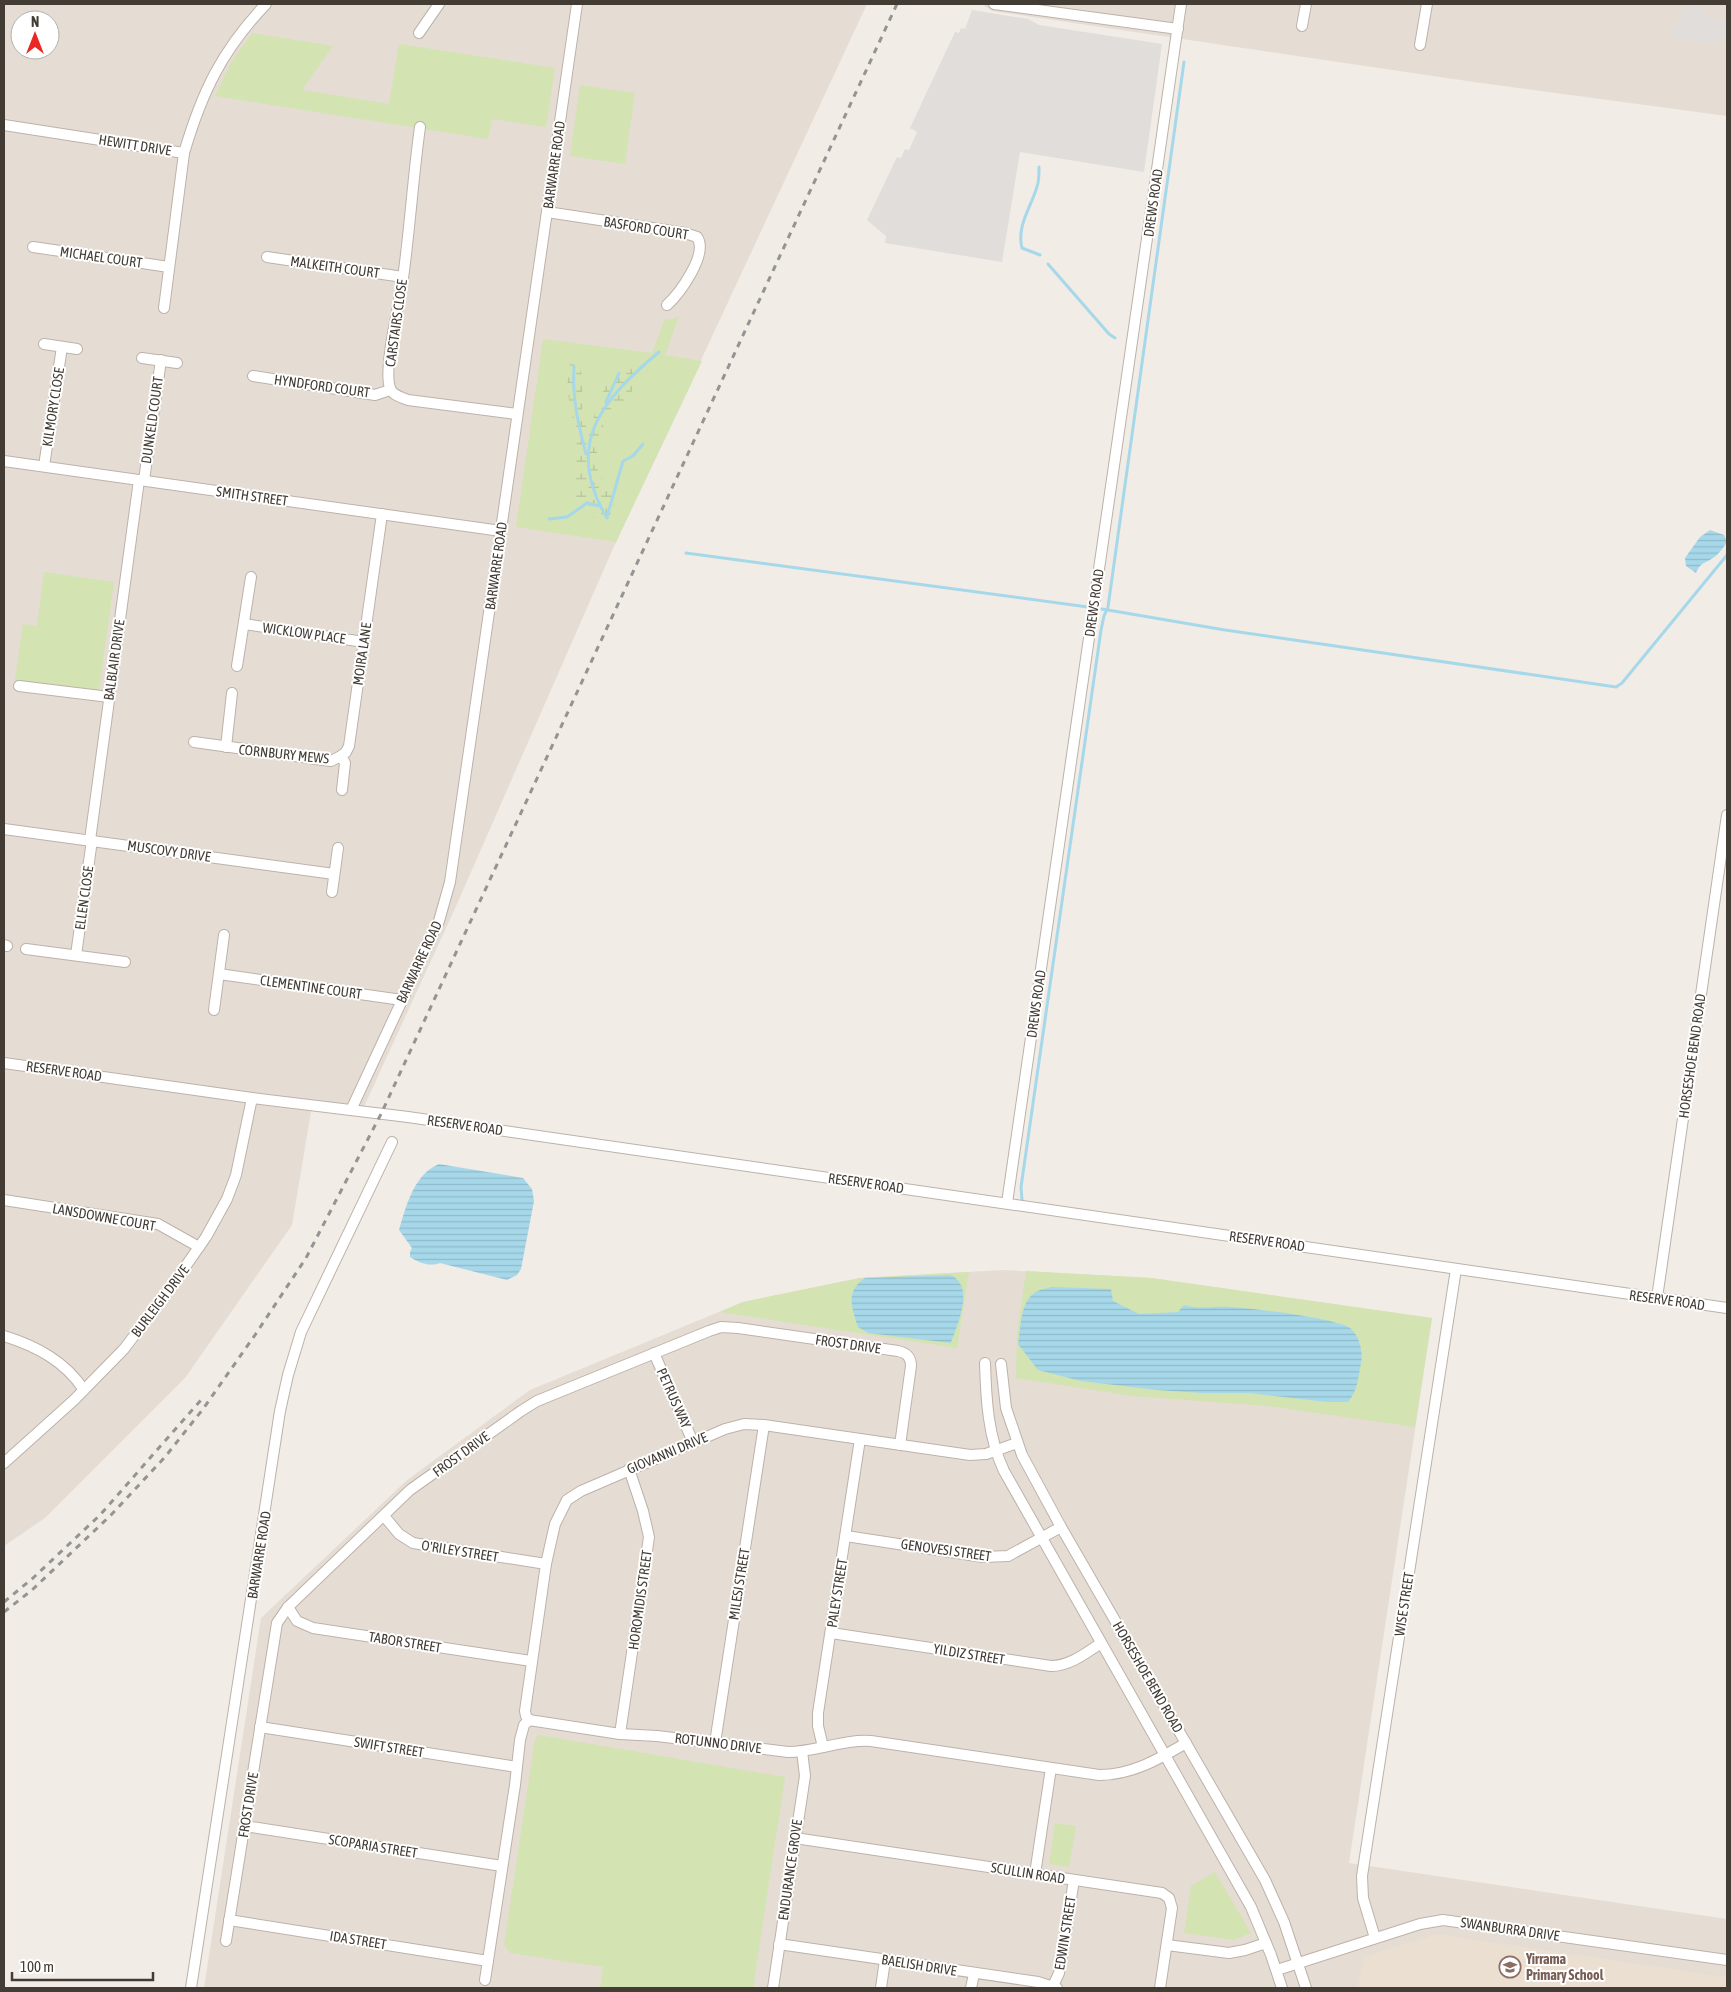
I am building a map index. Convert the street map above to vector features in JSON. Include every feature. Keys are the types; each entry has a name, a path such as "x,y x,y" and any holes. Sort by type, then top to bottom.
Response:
{"street":[{"name":"HEWITT DRIVE","path":"4,125 184,153 192,125 211,78 232,44 266,4"},
{"path":"419,33 439,4"},
{"name":"BARWARRE ROAD","path":"351,1110 439,921 450,882 577,4"},
{"path":"994,4 1178,30"},
{"name":"DREWS ROAD","path":"1007,1203 1181,4"},
{"path":"1302,26 1306,4"},
{"path":"1420,45 1427,4"},
{"name":"CARSTAIRS CLOSE","path":"390,390 388,380 389,362 403,277 420,127"},
{"path":"164,308 184,153"},
{"name":"BASFORD COURT","path":"547,212 685,233 697,237 700,244 698,256 682,290 667,305"},
{"name":"MICHAEL COURT","path":"33,247 169,268"},
{"name":"MALKEITH COURT","path":"267,257 403,277"},
{"path":"44,344 77,349"},
{"name":"KILMORY CLOSE","path":"44,466 62,347"},
{"name":"DUNKELD COURT","path":"142,358 177,363"},
{"name":"DUNKELD COURT","path":"141,480 161,360"},
{"name":"HYNDFORD COURT","path":"253,376 375,395 390,390"},
{"path":"390,390 397,396 408,400 517,414"},
{"name":"SMITH STREET","path":"4,461 501,531"},
{"name":"BALBLAIR DRIVE","path":"91,840 109,697 141,480"},
{"name":"MOIRA LANE","path":"342,790 345,763 341,756 349,746 382,514"},
{"name":"WICKLOW PLACE","path":"237,666 251,576"},
{"name":"WICKLOW PLACE","path":"244,624 364,642"},
{"path":"20,686 109,697"},
{"name":"CORNBURY MEWS","path":"226,747 232,693"},
{"name":"CORNBURY MEWS","path":"194,742 331,761 341,756"},
{"name":"HORSESHOE BEND ROAD","path":"1658,1298 1727,815"},
{"name":"MUSCOVY DRIVE","path":"4,829 334,874"},
{"name":"ELLEN CLOSE","path":"76,955 91,840"},
{"path":"332,892 338,848"},
{"path":"214,1010 224,935"},
{"path":"26,948 125,962"},
{"name":"CLEMENTINE COURT","path":"219,974 402,1000"},
{"name":"RESERVE ROAD","path":"4,1063 1007,1203 1727,1308"},
{"name":"BURLEIGH DRIVE","path":"4,1463 84,1390 124,1349 199,1247 227,1199 236,1175 252,1098"},
{"name":"BARWARRE ROAD","path":"191,1988 280,1411 288,1375 301,1332 392,1142"},
{"name":"LANSDOWNE COURT","path":"4,1200 158,1224 199,1247"},
{"name":"WISE STREET","path":"1375,1938 1363,1898 1362,1876 1456,1269"},
{"name":"FROST DRIVE","path":"226,1942 277,1623 288,1607 410,1490 529,1406 709,1330 728,1327 905,1353 911,1360 911,1366 900,1445"},
{"path":"4,1336 43,1352 74,1375 84,1390"},
{"name":"PETRUS WAY","path":"654,1354 693,1442"},
{"name":"HORSESHOE BEND ROAD","path":"986,1363 987,1407 996,1451 1004,1471 1251,1907 1282,1988"},
{"name":"HORSESHOE BEND ROAD","path":"1001,1364 1004,1399 1017,1443 1061,1527 1265,1880 1284,1922 1306,1988"},
{"name":"GIOVANNI DRIVE","path":"529,1720 525,1711 546,1564 555,1524 567,1500 582,1491 629,1469 739,1424 764,1425 970,1455 996,1451 1017,1443"},
{"name":"MILESI STREET","path":"715,1743 764,1425"},
{"name":"PALEY STREET","path":"823,1747 818,1726 818,1713 860,1440"},
{"name":"HOROMIDIS STREET","path":"620,1734 649,1537 643,1510 629,1469"},
{"name":"O'RILEY STREET","path":"384,1516 400,1534 413,1543 546,1564"},
{"name":"GENOVESI STREET","path":"846,1536 992,1558 1008,1556 1061,1527"},
{"name":"TABOR STREET","path":"288,1607 297,1621 313,1628 532,1662"},
{"name":"YILDIZ STREET","path":"831,1633 1051,1666 1071,1662 1101,1643"},
{"path":"485,1980 524,1725 529,1720"},
{"name":"ROTUNNO DRIVE","path":"529,1720 620,1734 657,1736 781,1751 802,1751 858,1740 871,1740 1099,1774 1117,1774 1137,1769 1186,1743"},
{"name":"SWIFT STREET","path":"260,1727 517,1767"},
{"name":"ENDURANCE GROVE","path":"773,1988 805,1776 802,1751"},
{"path":"1035,1874 1051,1768"},
{"name":"SCOPARIA STREET","path":"245,1826 502,1866"},
{"name":"SCULLIN ROAD","path":"795,1838 1154,1891 1168,1896 1172,1908 1160,1988"},
{"name":"EDWIN STREET","path":"1055,1987 1074,1880"},
{"name":"IDA STREET","path":"229,1920 488,1961"},
{"name":"SWANBURRA DRIVE","path":"1276,1970 1420,1924 1443,1920 1727,1960"},
{"path":"1167,1945 1229,1953 1266,1943"},
{"name":"BAELISH DRIVE","path":"779,1944 1055,1987"},
{"path":"881,1988 885,1960"},
{"path":"971,1988 974,1974"}],"shaded area":[{"path":"4,4 867,4 612,551 457,904 362,1111 312,1106 292,1225 185,1378 45,1518 4,1546"},
{"path":"982,4 1727,4 1727,116 1474,82 992,11"},
{"path":"1683,4 1699,4 1698,10 1706,12 1705,19 1727,18 1727,38 1711,44 1671,37 1680,17"},
{"path":"972,10 1028,19 1039,25 1162,44 1144,172 1020,152 1002,262 885,243 886,236 867,220 897,157 901,158 905,149 909,150 917,132 910,128 955,32 959,33 961,28 965,29"},
{"path":"1003,1270 1151,1278 1432,1318 1349,1863 1727,1919 1727,1988 204,1988 261,1618 407,1480 530,1390 743,1302 860,1278"},
{"name":"Yirrama Primary School","path":"1437,1934 1727,1977 1727,1988 1358,1988 1363,1957"}],"green space":[{"path":"252,33 333,46 302,90 389,104 399,44 555,68 546,127 492,119 488,139 215,96 232,61"},
{"path":"580,85 635,93 625,164 570,156"},
{"path":"679,316 665,355 702,361 616,542 516,527 543,339 652,353 665,319 670,320"},
{"path":"578,362 582,378 582,411 587,426 593,421 596,406 612,373 625,365 634,370 638,377 630,394 615,409 606,422 598,444 599,477 617,490 616,501 608,520 590,517 580,506 576,495 574,482 577,448 568,396 568,375 570,364"},
{"path":"44,572 114,582 98,696 14,686 23,624 37,626"},
{"path":"1026,1271 1151,1278 1432,1318 1415,1427 1268,1406 1132,1396 1016,1378 1017,1334"},
{"path":"969,1272 957,1348 720,1312 743,1302 860,1278"},
{"path":"539,1735 785,1777 753,1988 600,1988 603,1967 510,1953 504,1945 535,1739"},
{"path":"1055,1823 1076,1826 1069,1867 1049,1864"},
{"path":"1215,1872 1251,1933 1234,1940 1184,1933 1191,1886"}],"water":[{"path":"1710,530 1724,535 1727,542 1717,555 1701,565 1696,573 1686,566 1685,558 1700,537"},
{"path":"439,1164 523,1178 532,1189 534,1201 521,1269 517,1275 507,1280 440,1263 425,1264 410,1257 412,1248 399,1230 417,1183 423,1175"},
{"path":"950,1275 958,1280 962,1287 963,1296 960,1317 951,1343 868,1333 858,1327 852,1307 852,1294 859,1283 865,1278"},
{"path":"1051,1287 1111,1289 1113,1301 1139,1314 1178,1312 1184,1305 1201,1308 1229,1307 1292,1314 1341,1324 1353,1331 1360,1344 1362,1359 1356,1388 1348,1402 1327,1402 1249,1393 1202,1393 1157,1390 1081,1381 1038,1370 1018,1344 1023,1310 1033,1294"}],"waterway":[{"path":"1022,1200 1021,1187 1101,630 1108,607 1184,62"},
{"path":"1039,167 1038,183 1023,223 1021,239 1022,248 1040,255"},
{"path":"1048,264 1109,334 1115,338"},
{"path":"607,518 594,492 589,468 589,446 595,425 606,406 621,388 659,352"},
{"path":"574,366 576,410 586,454"},
{"path":"606,402 619,373"},
{"path":"607,517 623,461 633,456 643,444"},
{"path":"549,519 567,517 587,503 599,506"},
{"path":"686,553 1088,607"},
{"path":"1102,609 1225,630 1616,687 1622,683 1727,555"}],"railway":[{"path":"4,1612 32,1590 111,1515 165,1457 203,1409 306,1258 381,1114 897,4"},
{"path":"4,1602 33,1578 100,1515 201,1400"}],"place":[{"name":"Yirrama Primary School","path":"1510,1967"}]}
